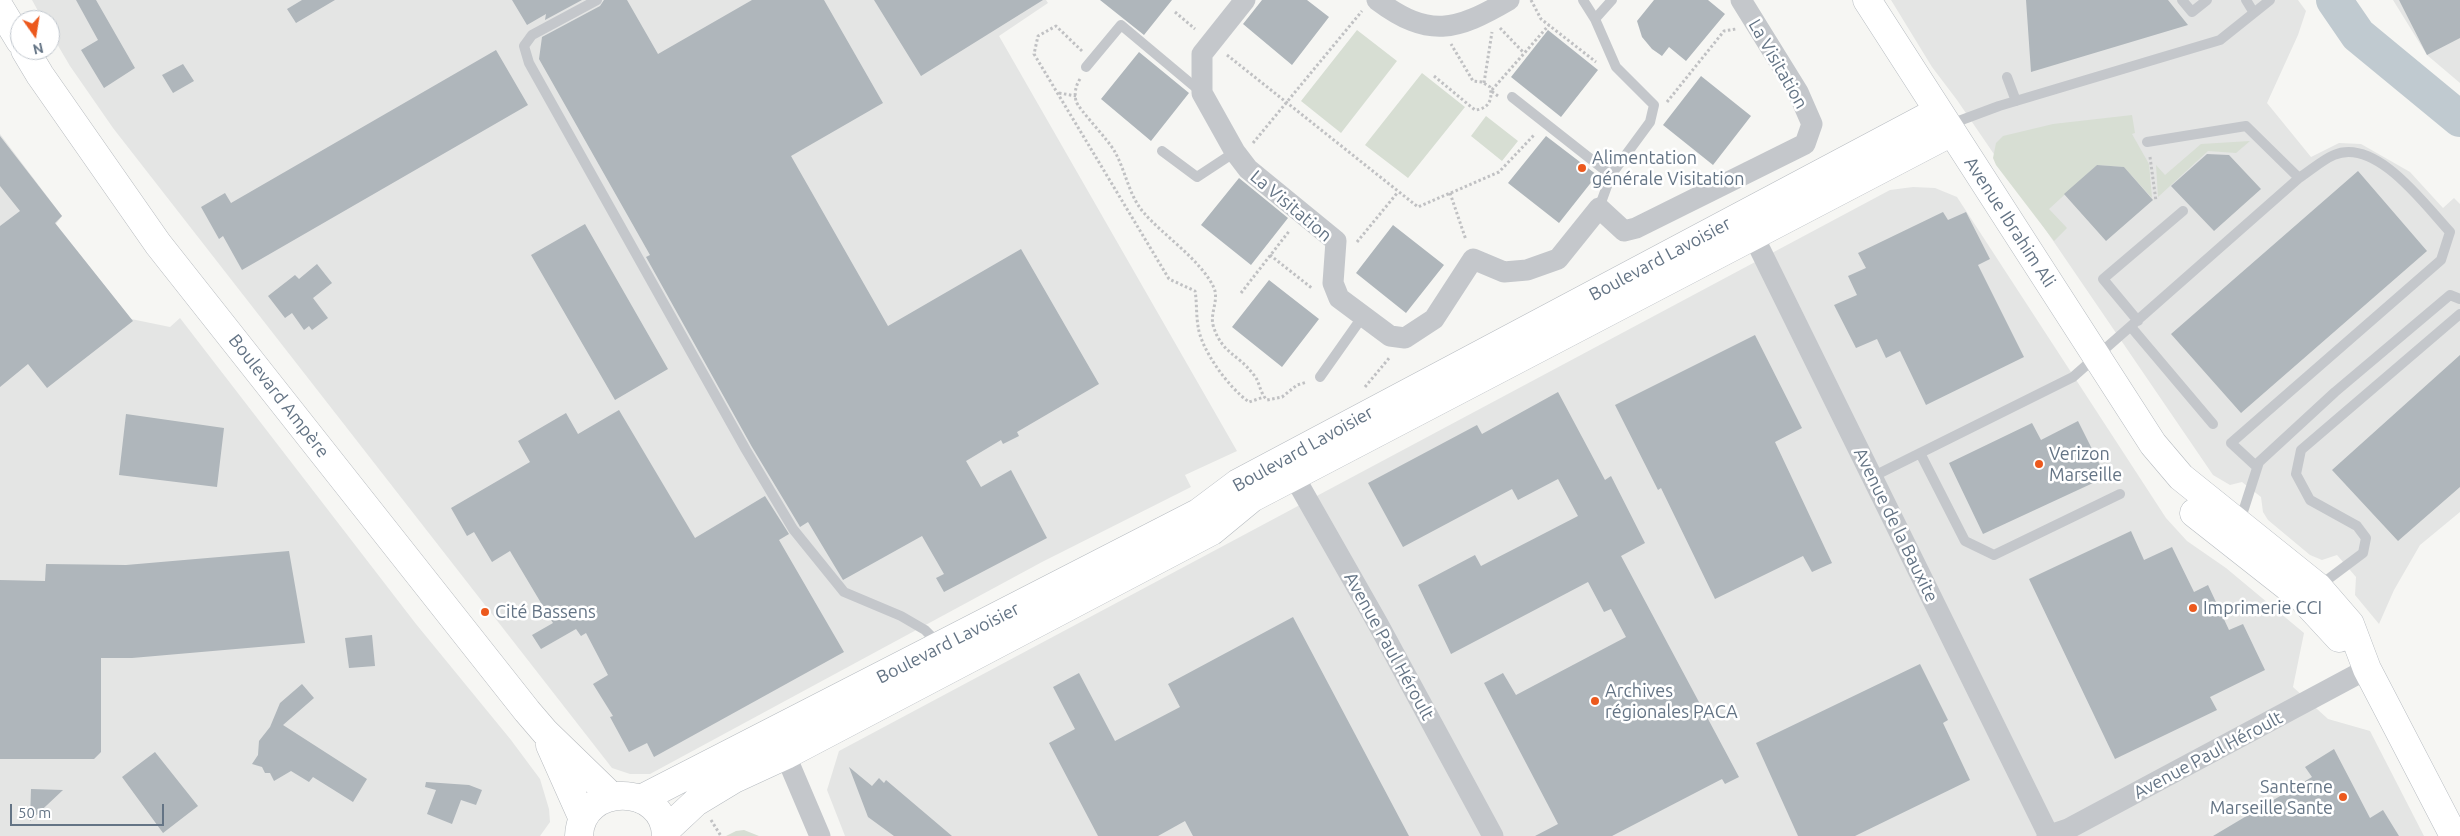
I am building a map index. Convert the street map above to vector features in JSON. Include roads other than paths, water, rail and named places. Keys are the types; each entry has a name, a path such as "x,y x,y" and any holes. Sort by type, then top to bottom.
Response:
{"street":[{"name":"La Visitation","path":"1244,0 1202,54 1202,93 1238,156 1248,169 1336,241 1333,282 1339,298 1363,316"},
{"name":"La Visitation","path":"1599,208 1624,231 1636,228 1805,144 1812,124 1798,92 1741,0"},
{"name":"Avenue Ibrahim Ali","path":"1868,0 2153,444 2181,477 2237,535 2350,624 2367,669 2454,836"},
{"path":"1372,3 1420,25 1440,27 1461,23 1499,10"},
{"path":"0,8 10,25"},
{"name":"Boulevard Ampère","path":"31,60 158,244 545,732 612,796"},
{"name":"Boulevard Lavoisier","path":"666,833 696,802 734,779 780,744 941,646 1198,514 1238,482 1289,467 1946,123"},
{"path":"1363,316 1390,336 1405,338 1434,319 1473,259 1504,272 1527,270 1558,258 1599,208"},
{"name":"Boulevard Lavoisier","path":"641,799 780,744 1212,531 1289,467 1372,411 1748,225"},
{"name":"Avenue de la Bauxite","path":"1748,225 2048,836"},
{"name":"Avenue Paul Héroult","path":"1289,467 1378,624 1493,836"},
{"name":"Avenue Paul Héroult","path":"2048,836 2076,824 2367,669"},
{"name":"Boulevard Ampère","path":"545,732 579,831"},
{"path":"780,744 820,836"},
{"path":"579,831 595,804 612,796 627,795 641,799 657,812 666,833"}],"lane":[{"path":"597,0 532,35 524,46 528,63 746,450 793,529 844,592 901,616 925,630 941,646"},
{"path":"1583,0 1596,19 1616,67 1654,105 1650,122 1612,175 1599,208"},
{"path":"1596,19 1612,0"},
{"path":"2182,0 2192,12 2206,0"},
{"path":"2246,0 2254,13"},
{"path":"1946,123 2220,40 2270,0"},
{"path":"1089,63 1121,25 1202,93"},
{"path":"2007,77 2016,101"},
{"path":"1512,98 1612,175"},
{"path":"2147,142 2246,126 2299,178"},
{"path":"1162,151 1197,177 1238,156"},
{"path":"1872,477 2073,377 2299,178 2335,155 2354,151 2377,160 2400,177 2450,232 2441,260 2231,444 2258,467"},
{"path":"2183,211 2103,279 2134,324 2213,424"},
{"path":"2237,535 2259,462 2335,392 2450,295 2460,299"},
{"path":"2310,592 2363,553 2366,538 2357,526 2310,500 2296,474 2301,450 2460,314"},
{"path":"1320,377 1363,316"},
{"path":"1920,453 1964,541 1994,555 2120,494"}],"waterway":[{"path":"2334,0 2358,35 2460,119"}],"place":[{"name":"Alimentation générale Visitation","path":"1582,168"},
{"name":"Verizon Marseille","path":"2039,464"},
{"name":"Imprimerie CCI","path":"2193,608"},
{"name":"Cité Bassens","path":"485,612"},
{"name":"Archives régionales PACA","path":"1595,701"},
{"name":"Santerne Marseille Sante","path":"2343,797"}]}
